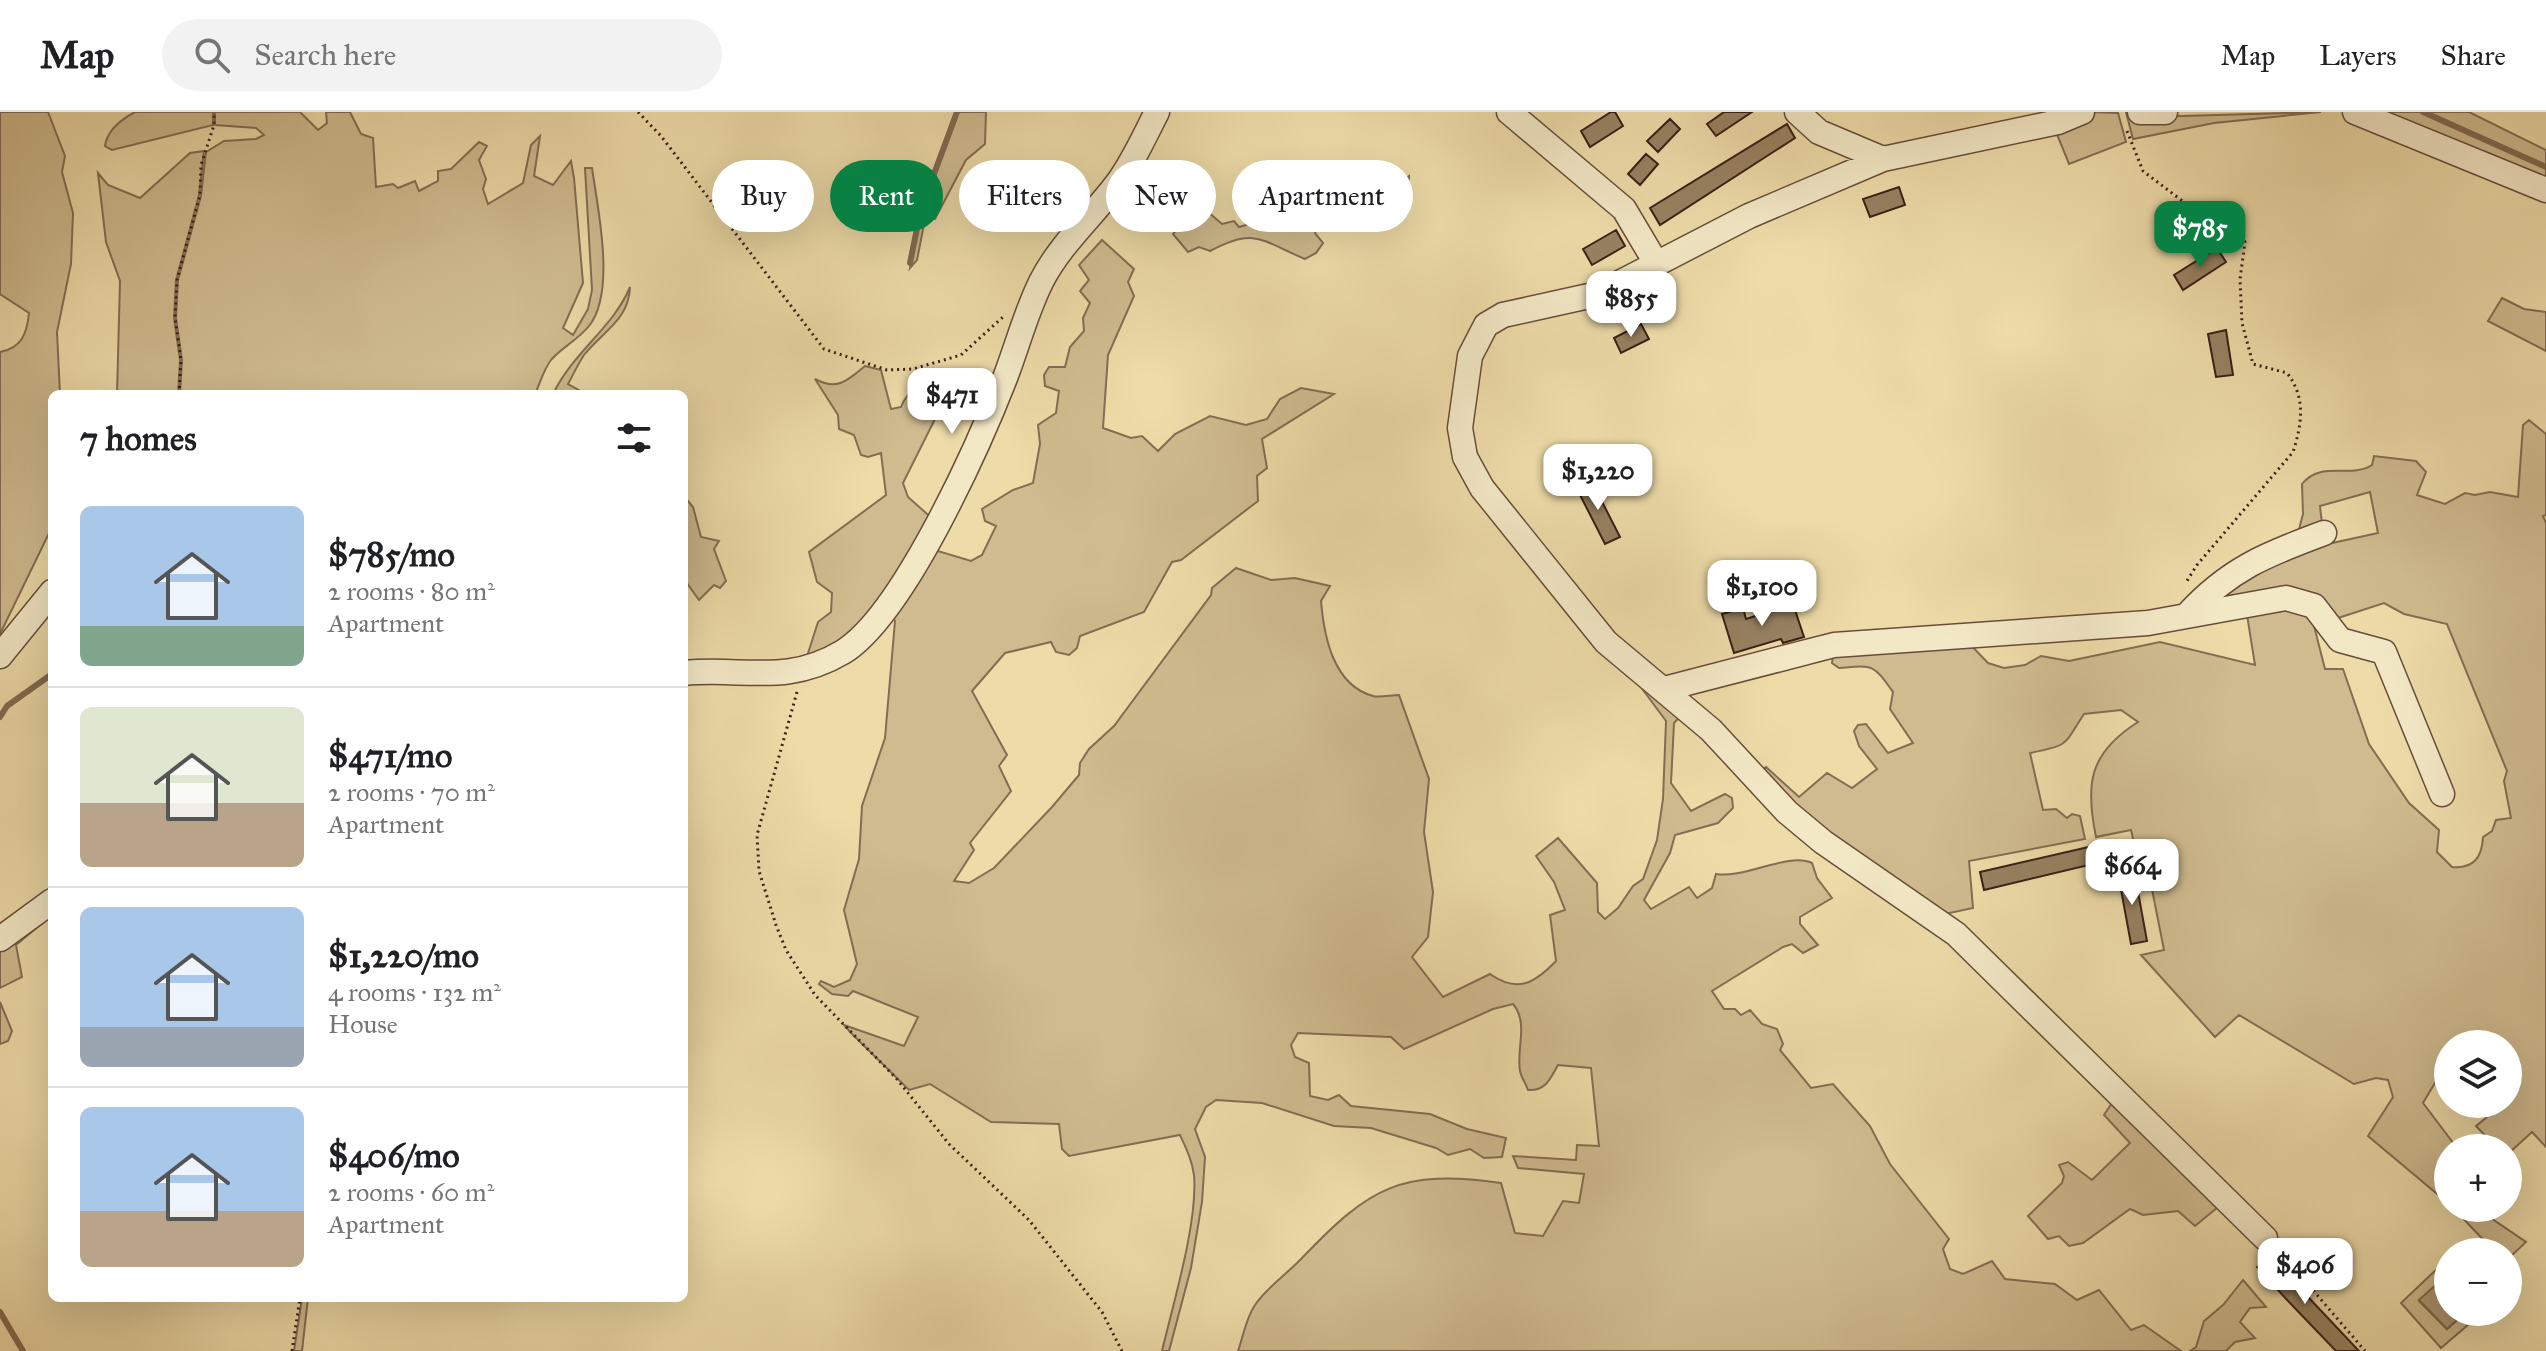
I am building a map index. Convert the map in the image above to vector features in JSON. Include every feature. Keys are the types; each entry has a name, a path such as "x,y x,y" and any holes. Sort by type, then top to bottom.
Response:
{"street":[{"path":"688,673 718,670 767,675 798,672 827,660 862,638 909,575 1003,383 1041,282 1061,251 1120,179 1157,112"},
{"path":"1509,112 1624,209 1656,263"},
{"path":"1797,112 1819,132 1883,159"},
{"path":"2082,112 2058,122 1883,159 1749,216 1598,294 1544,303 1503,315 1486,325 1470,356 1460,428 1465,457 1482,488 1606,642 1711,730 1799,822 1956,934 2265,1238"},
{"path":"2133,119 2165,112"},
{"path":"2355,112 2546,190"},
{"path":"2187,615 2217,585 2255,559 2324,533"},
{"path":"0,656 48,597"},
{"path":"1664,689 1834,645 2148,623 2286,598 2314,606 2340,640 2384,652 2442,794"},
{"path":"0,939 48,904"}],"path":[{"path":"179,390 181,360 175,318 177,280 200,195 201,165 214,125 214,112"},
{"path":"638,112 661,136 824,349 887,370 913,369 961,355 1012,309"},
{"path":"2133,119 2143,171 2202,216 2238,231 2245,242 2240,279 2242,323 2253,364 2287,373 2301,398 2298,436 2293,452 2197,565 2184,586"},
{"path":"798,672 798,687 757,835 756,851 767,898 786,950 815,995 896,1078 949,1144 1007,1197 1056,1251 1102,1312 1122,1351"},
{"path":"2265,1238 2295,1267 2365,1351"},
{"path":"292,1351 299,1302"}],"shaded area":[{"path":"0,112 48,112 65,156 62,172 73,213 71,264 57,332 60,390 48,390 48,535 0,634 0,352 14,347 22,338 29,313 0,294"},
{"path":"135,112 213,112 213,125 112,150 105,146 112,130"},
{"path":"215,112 300,112 318,130 327,123 326,112 350,112 361,134 373,138 376,187 393,184 398,188 415,181 419,191 438,181 438,171 451,169 479,142 487,146 479,160 486,179 483,189 488,204 523,183 531,145 540,136 534,176 553,185 571,161 574,178 583,283 563,328 573,335 588,309 592,290 585,168 592,168 603,250 602,293 597,311 585,331 551,360 537,390 180,390 182,360 176,318 178,280 201,196 206,152 224,141 256,139 264,135 256,128 215,125"},
{"path":"958,112 986,112 985,144 966,160 959,160 959,173 943,204 943,160 940,160"},
{"path":"2091,112 2118,113 2126,142 2069,164 2054,127"},
{"path":"2126,112 2147,117 2321,112 2214,123 2133,139"},
{"path":"2383,112 2421,112 2546,168 2546,184"},
{"path":"2427,112 2469,112 2546,150 2546,165"},
{"path":"204,151 199,195 176,280 174,318 180,360 178,390 117,390 120,281 106,242 98,173 108,185 140,198 190,153"},
{"path":"1216,219 1222,224 1232,222 1232,232 1315,232 1323,243 1316,253 1305,259 1267,242 1248,238 1210,251 1199,247 1188,252 1173,234 1216,232"},
{"path":"917,232 922,232 917,260 910,268"},
{"path":"1102,240 1134,269 1128,282 1134,296 1108,355 1103,428 1131,438 1142,436 1158,451 1175,434 1210,416 1246,425 1267,419 1280,399 1301,388 1334,394 1262,439 1267,468 1257,476 1258,501 1181,560 1172,562 1144,612 1080,636 1077,648 1069,655 1056,652 1051,642 1005,653 972,691 1007,755 999,766 1011,791 970,843 974,850 954,881 969,883 994,868 1052,807 1079,775 1080,763 1089,749 1114,726 1211,595 1212,588 1236,568 1271,580 1295,578 1330,586 1321,601 1333,658 1348,681 1359,690 1376,697 1399,695 1429,779 1424,832 1433,892 1428,937 1412,957 1443,997 1490,974 1509,983 1525,983 1556,961 1550,915 1565,910 1554,882 1536,856 1558,838 1597,883 1598,912 1605,919 1618,908 1633,886 1643,879 1657,840 1663,799 1666,721 1629,671 1679,718 1674,723 1671,783 1691,811 1725,794 1732,798 1733,808 1718,823 1675,835 1670,853 1644,900 1651,909 1689,887 1697,898 1712,888 1716,874 1739,873 1791,861 1812,863 1817,878 1832,898 1800,917 1800,924 1818,945 1803,953 1792,944 1783,947 1712,991 1724,1009 1735,1009 1741,1015 1750,1010 1762,1024 1777,1029 1783,1044 1780,1050 1811,1088 1833,1084 1870,1126 1890,1164 1949,1239 1943,1249 1950,1269 1963,1274 1992,1261 2005,1279 2055,1284 2077,1300 2099,1290 2131,1330 2144,1325 2181,1351 1238,1351 1249,1316 1265,1292 1348,1214 1389,1189 1437,1179 1501,1183 1515,1233 1543,1236 1563,1201 1579,1203 1584,1174 1518,1168 1513,1156 1576,1160 1577,1145 1599,1146 1591,1068 1558,1065 1543,1086 1528,1090 1520,1071 1521,1028 1518,1011 1513,1004 1493,1009 1404,1049 1391,1037 1298,1033 1291,1045 1295,1057 1309,1063 1310,1096 1328,1100 1339,1095 1351,1106 1430,1114 1467,1129 1506,1138 1502,1157 1484,1158 1470,1149 1448,1155 1436,1148 1371,1128 1334,1126 1262,1103 1216,1100 1206,1107 1195,1129 1205,1157 1202,1202 1191,1268 1169,1351 1162,1351 1184,1263 1194,1194 1192,1164 1180,1135 1069,1156 1062,1149 1059,1124 991,1122 930,1084 909,1090 852,1034 844,1025 904,1046 918,1017 853,991 848,996 832,994 819,984 821,981 834,987 850,980 857,964 844,910 859,859 862,806 885,738 895,621 890,614 922,563 938,551 971,561 982,555 996,526 985,521 982,509 1013,490 1033,483 1040,444 1038,425 1056,413 1059,391 1045,386 1044,375 1049,367 1065,367 1070,347 1084,331 1083,318 1090,303 1080,291 1089,280 1079,265"},
{"path":"630,287 629,298 620,317 584,355 568,384 579,390 555,390 572,365 623,302"},
{"path":"2502,298 2524,309 2546,312 2546,351 2488,321"},
{"path":"865,366 881,370 891,409 901,407 905,398 917,387 954,372 952,385 903,483 908,497 935,521 873,621 804,666 818,622 831,612 832,593 817,582 809,552 886,495 881,453 868,457 861,455 854,435 839,429 838,415 815,379 823,383 842,383"},
{"path":"2529,420 2546,434 2546,515 2543,516 2546,523 2546,1147 2532,1132 2522,1141 2522,1134 2484,1134 2476,1126 2486,1118 2522,1118 2522,1030 2434,1030 2434,1084 2423,1103 2446,1134 2434,1134 2434,1191 2368,1136 2393,1097 2388,1080 2376,1078 2354,1084 2239,1015 2215,1037 2141,955 2164,950 2147,864 2138,861 2131,830 2096,837 2091,801 2094,771 2109,746 2138,722 2121,710 2084,714 2059,746 2030,753 2043,810 2056,809 2067,818 2072,814 2080,816 2085,839 1969,861 1973,908 1945,914 1847,854 1758,775 1766,767 1799,797 1827,773 1852,788 1877,769 1859,746 1854,731 1858,725 1866,724 1888,753 1913,743 1890,709 1893,692 1881,676 1872,668 1839,668 1832,663 1834,649 1968,642 1988,663 2004,668 2025,665 2041,656 2069,661 2160,642 2255,665 2247,615 2292,610 2312,618 2325,669 2343,669 2369,744 2409,803 2439,830 2437,852 2452,867 2471,864 2479,856 2483,837 2492,831 2496,820 2511,818 2504,781 2507,771 2447,624 2404,614 2384,603 2335,619 2325,605 2206,605 2223,589 2329,537 2332,543 2378,533 2370,492 2320,506 2322,524 2297,537 2303,514 2302,484 2318,473 2363,469 2372,465 2374,456 2416,461 2426,472 2417,495 2445,504 2465,493 2490,492 2518,497 2523,425"},
{"path":"688,501 693,507 701,537 719,541 714,549 726,581 720,588 714,585 699,600 688,585"},
{"path":"48,917 16,945 22,977 0,988 0,947"},
{"path":"0,1002 12,1031 8,1041 0,1044"},
{"path":"2116,1097 2223,1203 2195,1226 2178,1211 2143,1215 2130,1209 2083,1243 2069,1246 2059,1236 2048,1239 2028,1216 2062,1183 2064,1176 2059,1165 2068,1162 2092,1180 2130,1143 2104,1115"},
{"path":"2466,1222 2497,1222 2520,1238 2482,1238"},
{"path":"2434,1272 2434,1287 2419,1301 2434,1316 2434,1326 2447,1329 2450,1326 2467,1326 2441,1348 2401,1303"},
{"path":"2243,1280 2266,1307 2250,1308 2240,1322 2255,1338 2235,1342 2226,1351 2190,1351 2196,1347 2204,1321 2223,1305"},
{"path":"2434,1286 2434,1316 2419,1300"},
{"path":"301,1302 308,1302 302,1351 294,1351"}],"building":[{"path":"1615,112 1623,126 1590,147 1581,131"},
{"path":"1724,112 1752,112 1716,136 1707,124"},
{"path":"1670,119 1680,129 1658,152 1647,141"},
{"path":"1787,124 1795,138 1660,225 1650,208"},
{"path":"1646,154 1658,164 1640,185 1628,174"},
{"path":"1899,187 1905,205 1870,217 1863,199"},
{"path":"1616,230 1625,246 1592,265 1583,249"},
{"path":"2217,248 2226,262 2183,290 2174,275"},
{"path":"1641,324 1649,339 1621,353 1614,338"},
{"path":"2226,330 2233,375 2216,377 2208,334"},
{"path":"1591,480 1620,537 1605,544 1576,487"},
{"path":"1793,604 1804,637 1783,643 1781,639 1734,653 1722,614 1743,608 1746,619"},
{"path":"2093,846 2097,863 1984,890 1980,872"},
{"path":"2134,870 2147,941 2131,944 2118,873"},
{"path":"2270,1255 2359,1351 2336,1351 2289,1302 2257,1267"}],"waterway":[{"path":"910,263 921,209 957,112"},
{"path":"2423,112 2546,167"},
{"path":"0,717 7,706 48,677"},
{"path":"0,1312 23,1351"}]}
